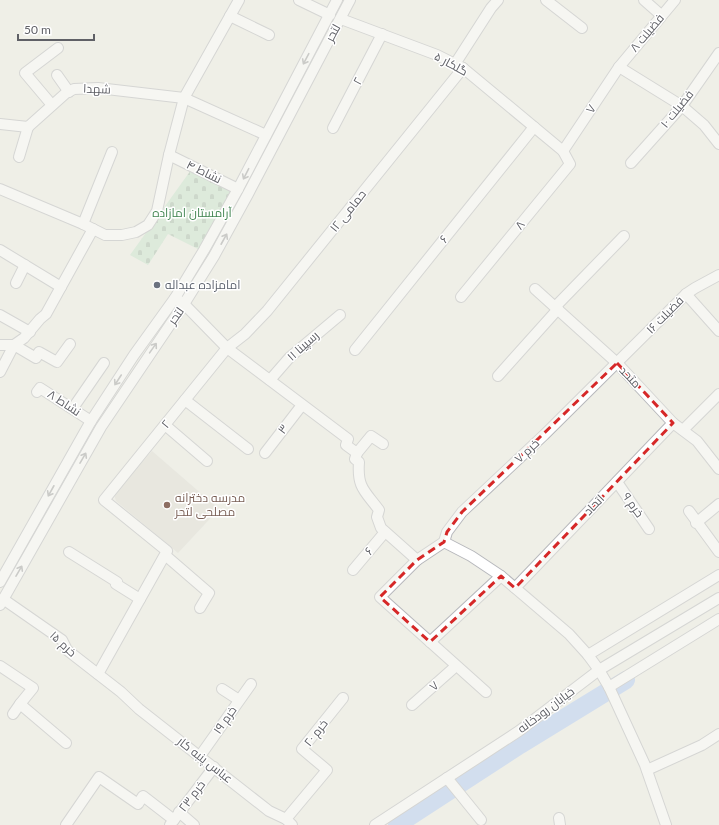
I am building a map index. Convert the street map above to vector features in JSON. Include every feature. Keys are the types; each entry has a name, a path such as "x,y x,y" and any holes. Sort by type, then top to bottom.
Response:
{"street":[{"path":"0,189 83,224 105,235 122,235 136,232 148,225 157,211 169,155 184,98 239,0"},
{"path":"299,0 330,15"},
{"name":"لتحر","path":"0,582 91,421 134,355 175,298 204,250 338,0"},
{"name":"لتحر","path":"2,602 101,427 184,304 214,256 350,0"},
{"path":"459,66 470,40 498,0"},
{"path":"546,0 582,28"},
{"path":"644,0 661,15"},
{"name":"فضیلت ۸","path":"619,67 675,0"},
{"path":"230,16 269,35"},
{"name":"گلکار ۵","path":"340,19 437,55 459,66 563,151"},
{"name":"۲","path":"333,128 382,34"},
{"path":"52,104 26,72 58,48"},
{"name":"فضیلت ۱۰","path":"631,163 682,106 719,53"},
{"name":"حمامی ۱۲","path":"228,348 245,334 267,311 459,66"},
{"path":"619,67 682,106 704,125 719,144"},
{"name":"۷","path":"563,151 619,67"},
{"path":"57,75 69,92"},
{"name":"شهدا","path":"28,127 52,104 69,92 82,88 98,88 184,98 266,134"},
{"path":"0,124 28,127 19,158"},
{"name":"۶","path":"354,350 534,127"},
{"name":"۸","path":"461,297 570,164 563,151"},
{"path":"83,224 112,152"},
{"name":"نشاط ۴","path":"169,155 238,189"},
{"path":"0,372 14,346 30,332 46,314 93,229"},
{"path":"498,376 557,308 624,236"},
{"path":"0,250 61,287"},
{"path":"16,283 25,265"},
{"name":"فضیلت ۱۶","path":"617,363 686,294 719,274"},
{"name":"متحد","path":"535,289 617,363 673,423 697,441 719,469"},
{"path":"686,294 719,331"},
{"path":"175,298 184,304 228,348 348,439 346,446 357,453"},
{"path":"0,315 30,332"},
{"name":"رسپینا ۱۱","path":"270,380 290,357 340,315"},
{"path":"0,345 14,346 36,358 39,352 57,362 70,344"},
{"name":"۲","path":"165,555 167,551 104,500 228,348"},
{"path":"134,355 144,362"},
{"path":"73,408 104,363"},
{"name":"خرم ۷","path":"444,542 447,532 462,512 544,435 617,363"},
{"name":"نشاط ۸","path":"38,392 40,388 91,421"},
{"path":"683,430 719,394"},
{"path":"185,400 248,449"},
{"name":"۳","path":"265,453 302,405"},
{"name":"اتحاد","path":"515,588 673,423"},
{"path":"165,425 207,461"},
{"path":"383,444 371,436 357,453 355,459 359,462 359,478 362,490 379,510 377,517 381,528 417,560"},
{"name":"خرم ۹","path":"617,482 650,529"},
{"path":"696,522 719,504"},
{"path":"689,511 719,552"},
{"name":"۶","path":"353,570 385,532"},
{"path":"486,692 380,597 417,560 444,542 471,556 501,576 569,634 588,655 609,687 647,770 666,825"},
{"path":"69,552 117,582 116,584 140,599"},
{"path":"98,674 165,555 209,593 200,608"},
{"path":"588,655 719,575"},
{"path":"430,642 501,576"},
{"name":"خیابان رودخانه","path":"375,825 519,732 599,670 719,598"},
{"name":"خرم ۱۵","path":"2,602 62,640 67,650 120,692"},
{"path":"609,687 719,619"},
{"path":"0,666 33,688 13,714"},
{"name":"۷","path":"412,706 456,666"},
{"name":"خرم ۱۹","path":"200,756 251,684"},
{"path":"222,689 239,700"},
{"name":"عباس پنبه کار","path":"120,692 139,709 268,811 289,822"},
{"name":"خرم ۲۰","path":"289,822 327,770 302,749 343,698"},
{"path":"20,704 66,743"},
{"path":"647,770 702,745 719,734"},
{"name":"خرم ۲۳","path":"175,819 214,767"},
{"path":"66,825 100,776 138,804 143,796 175,819 194,825"},
{"path":"447,778 481,820"}],"highlighted area":[{"path":"617,363 673,423 515,588 501,576 430,642 380,597 417,560 444,542 447,532 462,512"}],"shaded area":[{"name":"مدرسه دخترانه مصلحی لتحر","path":"152,451 219,509 178,553 116,501 114,494"}],"green space":[{"name":"آرامستان امازاده","path":"191,170 233,192 202,251 168,234 148,265 130,255"}],"waterway":[{"path":"397,825 520,745 626,680"}],"place":[{"name":"امامزاده عبداله","path":"157,285"},
{"name":"مدرسه دخترانه مصلحی لتحر","path":"167,505"}]}
